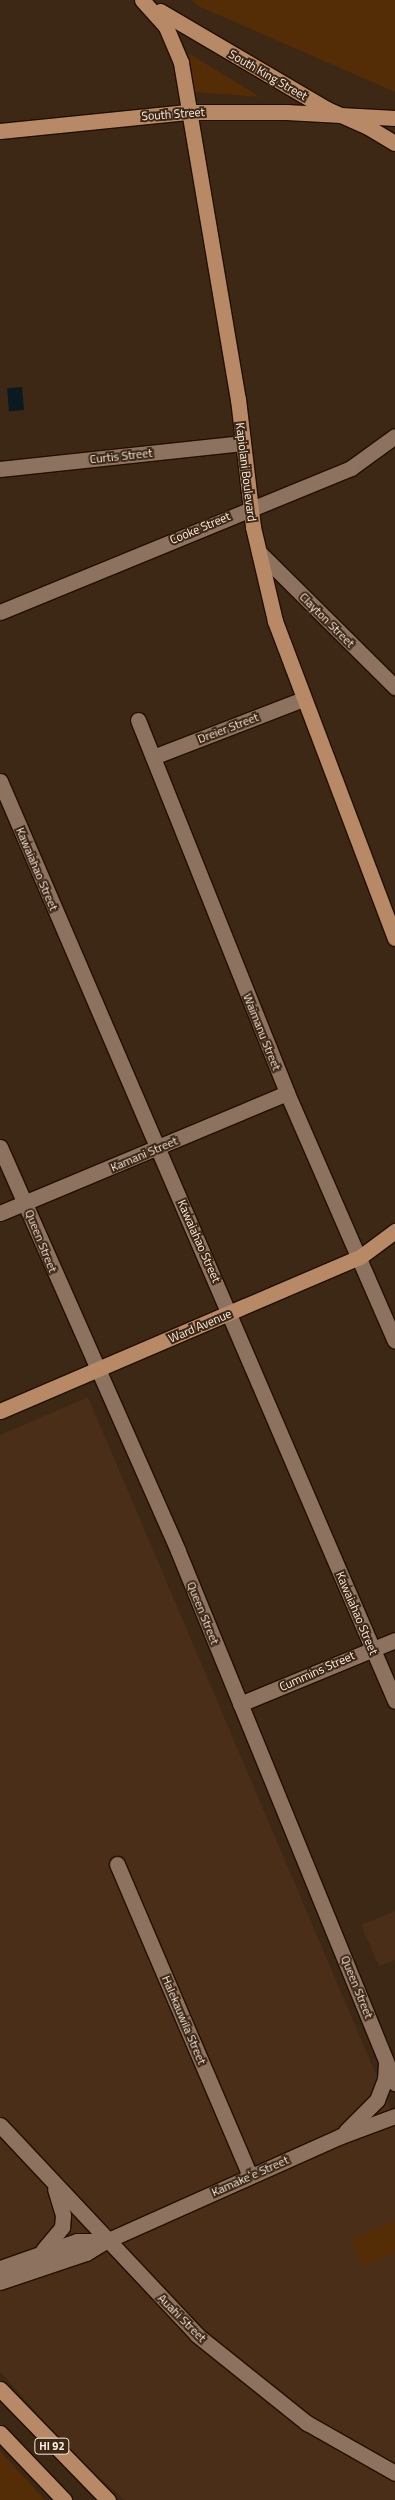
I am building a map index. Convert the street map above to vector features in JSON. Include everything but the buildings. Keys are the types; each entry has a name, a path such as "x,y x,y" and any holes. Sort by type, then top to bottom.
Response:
{"main road":[{"name":"Kapiolani Boulevard","path":"143,0 166,27 178,52 243,443 251,506 259,552 275,621 395,938"},
{"name":"South King Street","path":"143,0 180,25 327,109 346,116 395,143"},
{"name":"South Street","path":"0,131 187,112 395,118"},
{"name":"Ward Avenue","path":"0,1411 360,1257 395,1232"},
{"name":"HI 92","path":"0,2389 108,2500"},
{"name":"HI 92","path":"0,2433 64,2500"}],"street":[{"name":"Cooke Street","path":"0,612 251,506 351,468 395,436"},
{"name":"Curtis Street","path":"0,469 243,443"},
{"name":"Clayton Street","path":"259,552 395,687"},
{"name":"Dreier Street","path":"153,757 303,699"},
{"name":"Waimanu Street","path":"138,720 287,1093 395,1340"},
{"name":"Kawaiahao Street","path":"0,781 157,1149 231,1312 371,1648 395,1701"},
{"name":"Kamani Street","path":"0,1213 157,1149 287,1093"},
{"name":"Queen Street","path":"0,1147 98,1369 240,1704 395,2083"},
{"name":"Cummins Street","path":"240,1704 371,1648 395,1640"},
{"name":"Halekauwila Street","path":"117,1864 250,2176"},
{"path":"341,2136 377,2100 385,2079 386,2062"},
{"name":"Kamakeʻe Street","path":"0,2282 86,2253 106,2240 250,2176 341,2136 395,2116"},
{"name":"Auahi Street","path":"0,2125 197,2335 254,2383 340,2444 395,2473"},
{"path":"41,2253 62,2226 61,2202 53,2183"},
{"name":"Kamakeʻe Street","path":"0,2268 77,2241 106,2240"}],"shaded area":[{"path":"192,0 395,0 395,92 198,6"},
{"path":"188,54 190,54 260,97 195,92"},
{"path":"22,387 24,410 9,411 7,388"},
{"path":"88,1397 395,2119 395,2500 125,2500 81,2462 0,2372 0,1435"},
{"path":"395,1911 395,1960 379,1966 361,1925"},
{"path":"395,2221 395,2252 363,2266 352,2240"},
{"path":"0,2451 45,2500 0,2500"}]}
